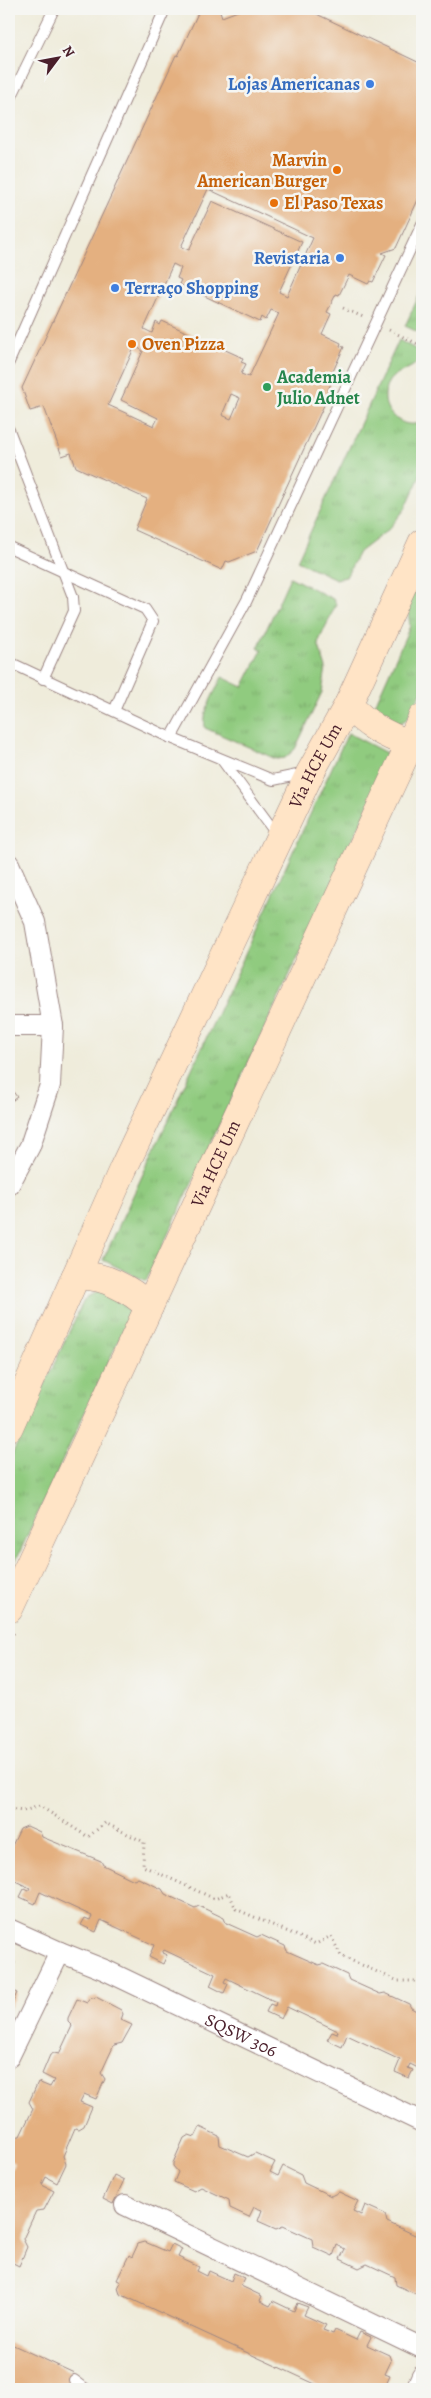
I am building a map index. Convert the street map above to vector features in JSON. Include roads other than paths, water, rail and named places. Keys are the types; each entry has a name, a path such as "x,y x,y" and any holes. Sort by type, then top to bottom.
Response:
{"main road":[{"name":"Via HCE Um","path":"9,1427 123,1168 310,773 348,705 422,543"},
{"path":"348,705 362,721 378,732 410,744"},
{"name":"Via HCE Um","path":"12,1597 149,1307 422,718"},
{"path":"75,1278 99,1277 139,1298 149,1307"}],"street":[{"path":"9,864 36,922 53,1026 50,1084 30,1146 9,1185"},
{"path":"9,1026 53,1026"},
{"name":"SQSW 306","path":"9,1929 105,1970 422,2122"},
{"path":"9,2057 60,1952"},
{"path":"125,2205 422,2348"},
{"path":"416,2389 422,2375"}],"lane":[{"path":"9,102 54,9"},
{"path":"9,362 165,9"},
{"path":"171,738 247,600 422,224"},
{"path":"9,430 73,597 74,611 43,679"},
{"path":"9,547 145,609 150,615 152,621 114,711"},
{"path":"9,662 171,738 273,780 310,773"},
{"path":"222,760 258,806 279,838"},
{"path":"74,2380 86,2389"}],"place":[{"name":"Lojas Americanas","path":"370,84"},
{"name":"Marvin American Burger","path":"337,170"},
{"name":"El Paso Texas","path":"274,203"},
{"name":"Revistaria","path":"340,258"},
{"name":"Terraço Shopping","path":"115,288"},
{"name":"Oven Pizza","path":"132,344"},
{"name":"Academia Julio Adnet","path":"267,387"}]}
